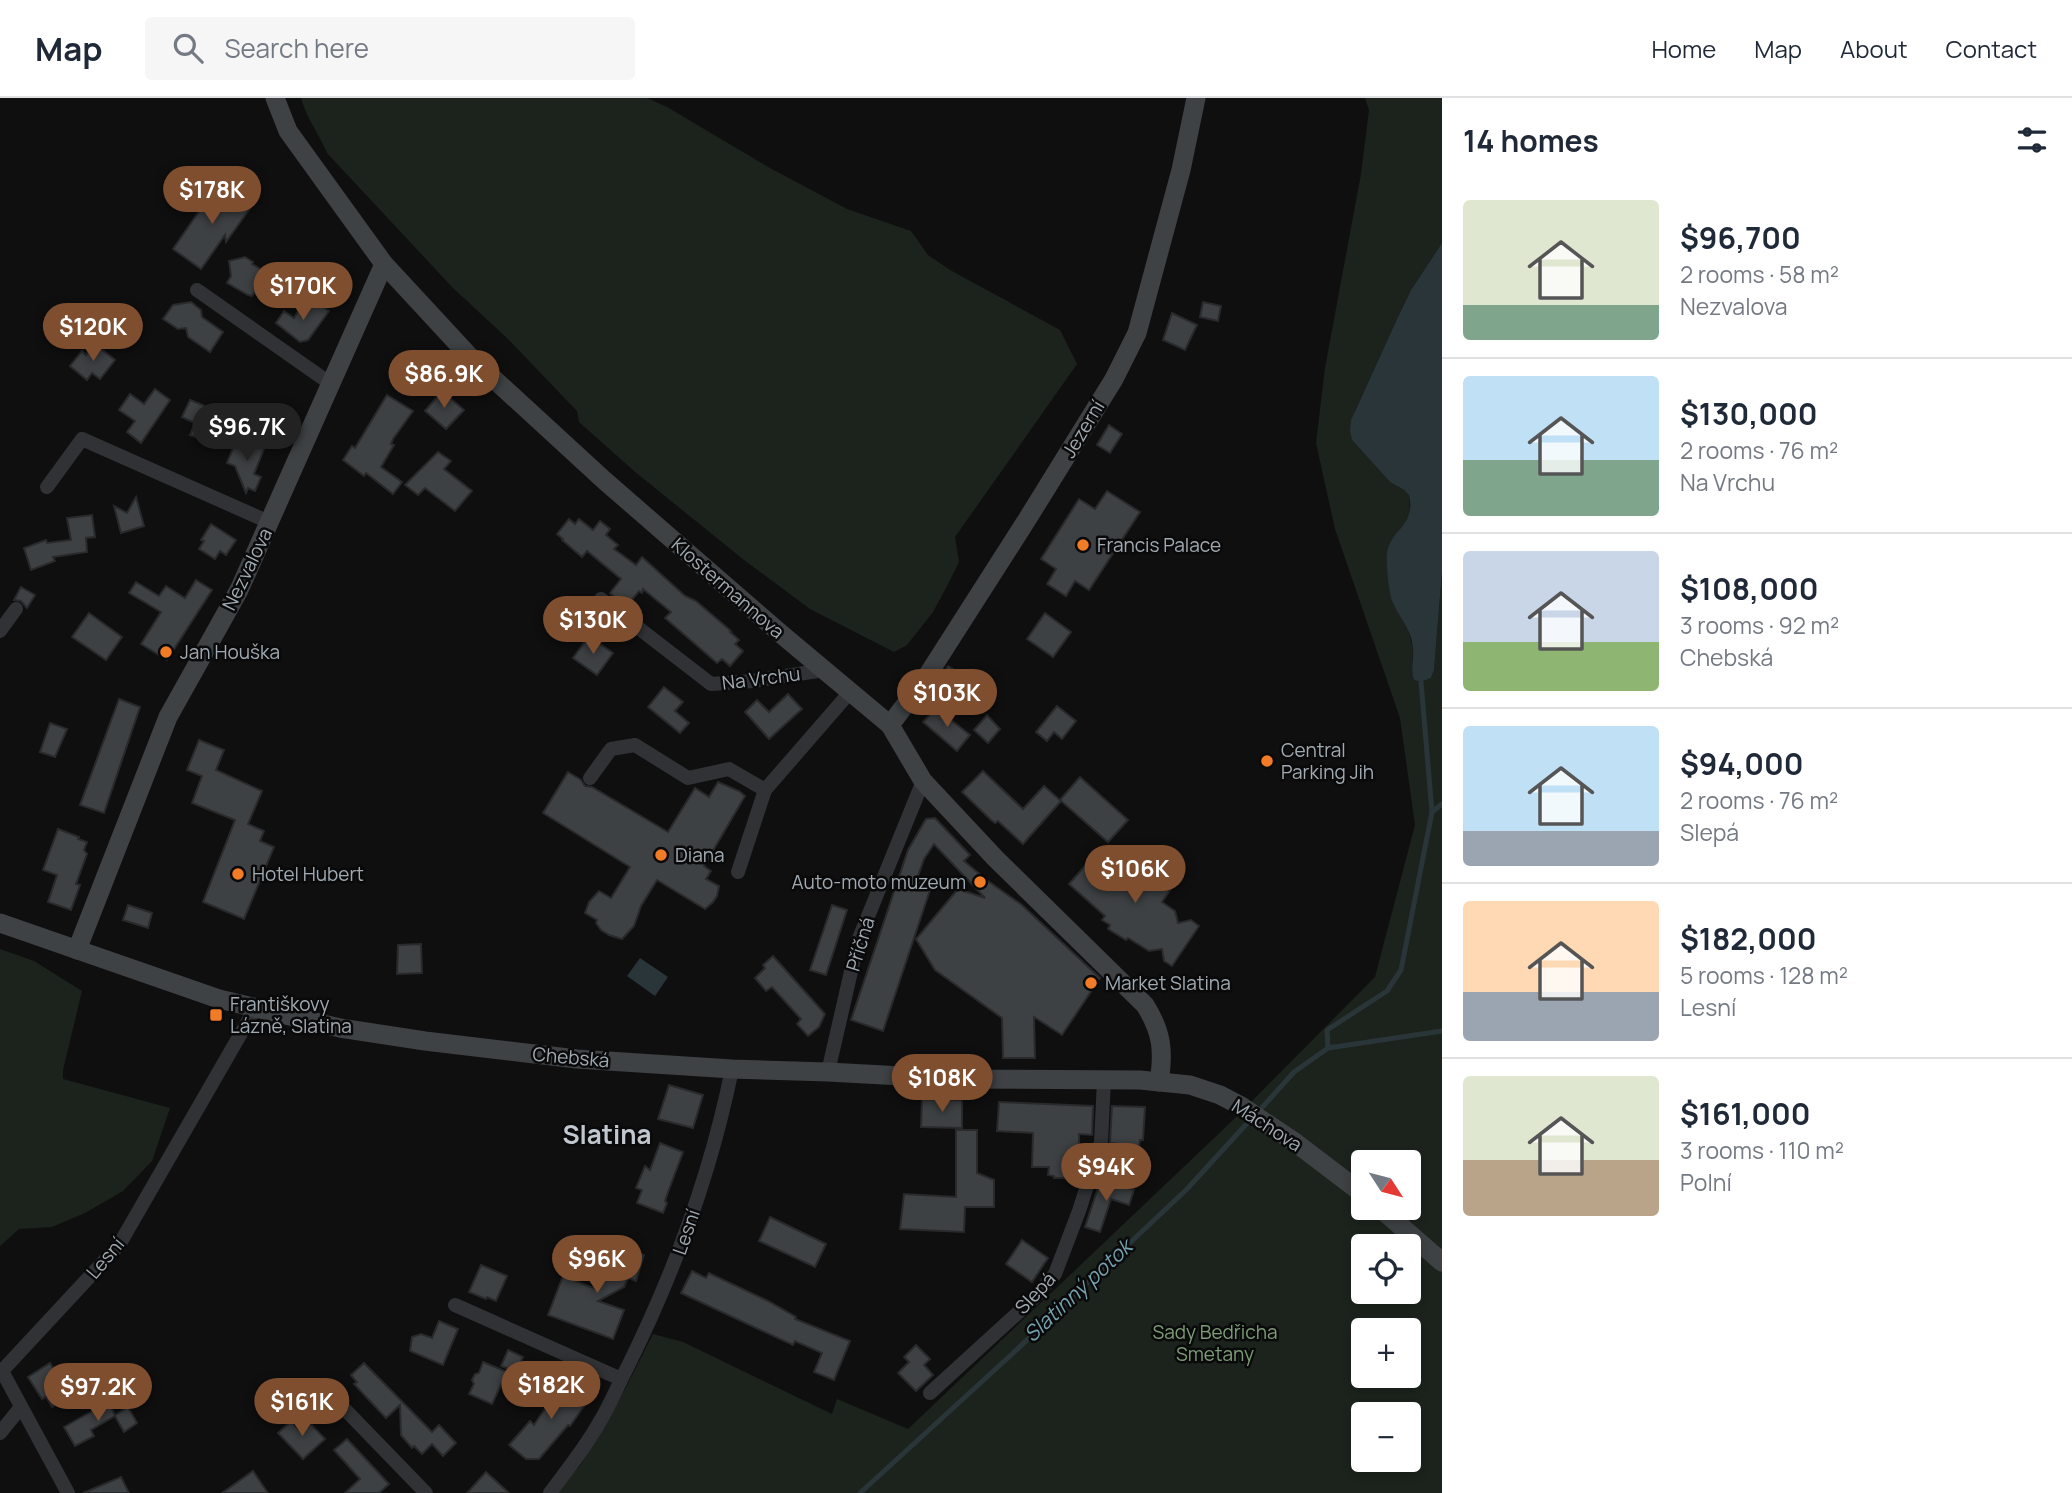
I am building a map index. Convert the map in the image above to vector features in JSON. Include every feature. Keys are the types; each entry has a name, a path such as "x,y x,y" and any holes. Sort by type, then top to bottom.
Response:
{"street":[{"name":"Klostermannova","path":"275,98 288,131 384,264 480,367 605,481 890,725 923,781 996,859 1145,1005 1156,1022 1161,1042 1159,1082"},
{"name":"Jezerní","path":"890,725 927,676 1028,518 1114,379 1137,333 1181,170 1196,98"},
{"name":"Nezvalova","path":"77,950 168,717 239,590 384,264"},
{"path":"197,290 331,384"},
{"path":"47,487 82,439 270,522"},
{"name":"Na Vrchu","path":"601,599 711,684 753,681 824,670"},
{"path":"0,631 16,609"},
{"path":"738,872 765,790 851,691"},
{"path":"590,778 611,749 635,745 688,778 729,769 765,790"},
{"name":"Příčná","path":"828,1072 858,940 923,781"},
{"name":"Chebská","path":"0,923 255,1009 340,1028 425,1041 577,1059 732,1069 958,1079 1159,1082"},
{"name":"Lesní","path":"68,1493 2,1371 119,1245 255,1009"},
{"name":"Lesní","path":"550,1493 599,1423 648,1325 676,1260 701,1190 732,1069"},
{"name":"Slepá","path":"930,1393 1034,1298 1055,1274 1101,1142 1104,1080"},
{"name":"Máchova","path":"1159,1082 1190,1085 1241,1106 1351,1185"},
{"path":"1394,1220 1442,1262"},
{"path":"455,1305 621,1379"},
{"path":"331,1395 426,1493"},
{"path":"0,1433 21,1408"}],"green space":[{"path":"301,98 647,98 847,209 911,231 928,255 950,270 1060,330 1077,364 955,537 959,562 933,612 907,645 894,652 810,609 744,560 634,471 579,422 577,411 508,339 452,287 327,153"},
{"name":"Sady Bedřicha Smetany","path":"1365,98 1442,98 1442,243 1411,290 1354,413 1352,440 1390,482 1409,495 1410,514 1395,536 1393,603 1407,626 1413,648 1412,672 1414,680 1420,682 1431,678 1434,670 1442,572 1442,1493 557,1493 581,1464 624,1391 653,1334 683,1342 832,1414 837,1399 908,1429 1231,1122 1375,977 1415,825 1400,718 1335,529 1316,443 1325,368 1361,174 1369,110"},
{"path":"0,949 34,961 82,991 63,1079 170,1108 152,1161 123,1191 85,1213 52,1227 19,1229 0,1246"}],"shaded area":[{"path":"1442,243 1442,572 1434,670 1431,678 1421,682 1414,680 1412,641 1392,599 1387,572 1389,545 1409,514 1409,495 1390,482 1352,440 1350,430 1351,420 1411,290"},
{"path":"640,958 668,977 655,996 627,976"}],"building":[{"path":"218,184 251,207 226,242 225,235 201,269 173,249"},
{"path":"245,257 279,280 267,301 254,293 252,296 248,295 227,283 231,276 229,261"},
{"path":"315,301 329,311 308,340 300,342 276,323 284,311 294,318 298,311 305,315"},
{"path":"191,302 201,310 202,317 223,332 210,352 188,337 186,328 178,329 163,319 173,305"},
{"path":"1203,302 1221,306 1218,321 1200,317"},
{"path":"1172,313 1197,325 1185,350 1163,340"},
{"path":"95,344 115,360 100,379 92,373 87,380 70,366 82,351 86,355"},
{"path":"155,389 170,400 141,443 127,432 135,421 119,410 130,394 144,404"},
{"path":"442,391 464,410 446,429 425,411"},
{"path":"387,395 413,411 393,439 391,444 394,445 381,467 402,482 393,494 366,473 364,476 343,460 352,446 355,448"},
{"path":"190,400 220,412 208,442 190,435 195,423 182,417"},
{"path":"1109,425 1122,434 1110,453 1097,445"},
{"path":"252,439 266,444 254,474 261,477 255,491 248,488 246,493 235,466 227,463 235,443 243,446 245,442 250,444"},
{"path":"438,452 451,461 444,469 472,491 455,511 425,488 418,495 405,485"},
{"name":"Francis Palace","path":"1107,491 1140,512 1089,590 1075,581 1066,596 1047,584 1056,569 1041,559 1079,499 1095,509"},
{"path":"136,497 144,526 121,533 114,506 127,513"},
{"path":"92,515 95,537 86,538 87,552 53,557 55,561 31,570 24,548 46,540 47,543 71,540 67,518"},
{"path":"569,519 575,524 579,519 593,530 600,521 610,529 606,535 618,545 614,549 636,565 642,557 685,596 696,601 731,631 739,640 735,644 743,651 730,666 722,659 717,663 665,618 671,612 643,589 626,607 610,593 621,579 587,551 582,557 557,534"},
{"path":"211,524 236,540 226,555 220,551 215,559 199,549"},
{"path":"196,580 212,590 167,660 141,644 161,612 129,593 136,582 159,596 166,586 185,598"},
{"path":"21,587 35,595 27,608 21,601 14,600"},
{"path":"89,613 122,637 106,660 72,637"},
{"path":"1045,613 1071,632 1053,657 1027,639"},
{"path":"589,636 613,653 597,675 573,658"},
{"path":"948,666 953,669 937,698 933,689"},
{"path":"664,687 683,702 675,711 689,723 680,733 648,707"},
{"path":"788,694 802,709 769,739 745,712 757,700 769,712"},
{"path":"119,699 140,707 104,813 80,805"},
{"path":"1057,706 1076,721 1062,739 1054,732 1047,741 1036,732"},
{"path":"936,708 970,735 957,751 923,722"},
{"path":"987,715 1000,729 988,743 974,730"},
{"path":"50,723 67,729 55,757 40,752"},
{"path":"199,740 224,750 216,770 262,791 248,824 264,831 260,841 274,847 244,919 203,902 235,820 192,803 202,776 187,770"},
{"path":"983,771 1023,809 1044,786 1061,801 1023,844 998,821 995,823 991,820 962,792"},
{"name":"Diana","path":"568,772 585,786 592,787 668,832 695,788 709,797 718,782 745,796 704,866 711,871 706,879 719,886 713,902 705,909 657,880 641,906 634,926 622,939 601,930 597,920 585,913 589,902 599,891 611,898 630,867 543,813"},
{"path":"1080,777 1128,820 1108,842 1060,800"},
{"path":"935,818 970,855 964,861 1022,905 1100,978 1062,1035 1034,1017 1035,1058 1003,1058 1002,1018 935,970 916,939 958,889 985,898 934,844 924,859 918,876 933,881 883,1031 851,1020 908,850 926,819"},
{"path":"58,829 87,842 84,850 87,854 76,884 80,885 71,910 48,902 57,875 43,870"},
{"path":"1101,848 1136,879 1150,863 1169,875 1167,878 1175,883 1162,902 1175,911 1178,923 1191,920 1199,926 1172,966 1164,961 1162,949 1149,951 1108,929 1110,925 1102,920 1105,916 1069,884"},
{"path":"128,905 152,913 148,928 123,920"},
{"path":"832,905 847,910 826,975 810,970"},
{"path":"421,944 422,973 397,974 398,945"},
{"path":"773,956 825,1014 819,1027 808,1036 797,1024 801,1019 772,987 766,991 755,978"},
{"path":"669,1085 703,1095 693,1128 658,1119"},
{"path":"922,1099 962,1100 962,1128 921,1127"},
{"path":"999,1102 1093,1106 1092,1135 1079,1134 1079,1168 1068,1168 1068,1178 1054,1178 1048,1175 1049,1167 1032,1167 1033,1133 997,1131"},
{"path":"1112,1106 1145,1107 1143,1140 1140,1140 1139,1146 1110,1143"},
{"path":"956,1130 977,1130 977,1173 994,1180 994,1207 965,1207 964,1232 900,1229 904,1194 956,1197"},
{"path":"660,1143 683,1152 663,1213 637,1203 642,1190 636,1188 645,1166 650,1170"},
{"path":"1101,1179 1134,1190 1129,1205 1111,1199 1100,1232 1085,1227"},
{"path":"770,1217 826,1244 815,1267 759,1241"},
{"path":"1022,1240 1048,1258 1032,1282 1006,1264"},
{"path":"617,1245 644,1255 636,1281 628,1278 624,1287 598,1301 624,1310 613,1339 548,1315 563,1276 596,1289 607,1261 610,1263"},
{"path":"481,1265 507,1276 496,1301 469,1292"},
{"path":"692,1271 706,1278 709,1273 768,1301 796,1317 795,1319 850,1341 834,1380 814,1372 822,1353 795,1341 793,1345 681,1293"},
{"path":"439,1321 458,1329 443,1365 410,1351 412,1337 421,1334 432,1338"},
{"path":"916,1345 930,1359 924,1365 933,1375 916,1391 898,1373 909,1362 904,1357"},
{"path":"508,1350 523,1357 516,1372 501,1366"},
{"path":"483,1362 507,1372 492,1404 469,1394 474,1384 472,1380 475,1374 479,1373"},
{"path":"50,1363 67,1397 52,1407 46,1397 42,1399 28,1377"},
{"path":"364,1363 432,1432 439,1425 456,1443 443,1456 432,1444 422,1454 414,1446 412,1448 401,1435 400,1405 386,1418 354,1384 357,1382 351,1375"},
{"path":"567,1376 589,1392 584,1400 587,1402 570,1426 568,1425 539,1459 526,1459 509,1445 530,1421 534,1425"},
{"path":"108,1402 115,1415 128,1407 137,1423 124,1432 115,1416 91,1430 94,1436 75,1446 64,1427"},
{"path":"291,1421 299,1430 309,1422 325,1439 303,1459 278,1433"},
{"path":"347,1439 389,1484 379,1493 345,1493 360,1479 334,1450"},
{"path":"253,1471 268,1493 222,1493"},
{"path":"486,1472 509,1493 467,1493"},
{"path":"121,1477 129,1493 83,1493"}],"waterway":[{"path":"1421,682 1432,812"},
{"path":"1328,1048 1327,1030 1387,991 1401,970 1432,812 1442,804"},
{"name":"Slatinný potok","path":"1258,1112 1294,1072 1328,1048 1442,1031"},
{"name":"Slatinný potok","path":"860,1493 1187,1189 1251,1119"}],"place":[{"name":"Francis Palace","path":"1083,545"},
{"name":"Jan Houška","path":"166,652"},
{"name":"Central Parking Jih","path":"1267,761"},
{"name":"Diana","path":"661,855"},
{"name":"Hotel Hubert","path":"238,874"},
{"name":"Auto-moto muzeum","path":"980,882"},
{"name":"Market Slatina","path":"1091,983"},
{"name":"Františkovy Lázně, Slatina","path":"216,1015"}],"district":[{"name":"Slatina","path":"607,1135"}]}
